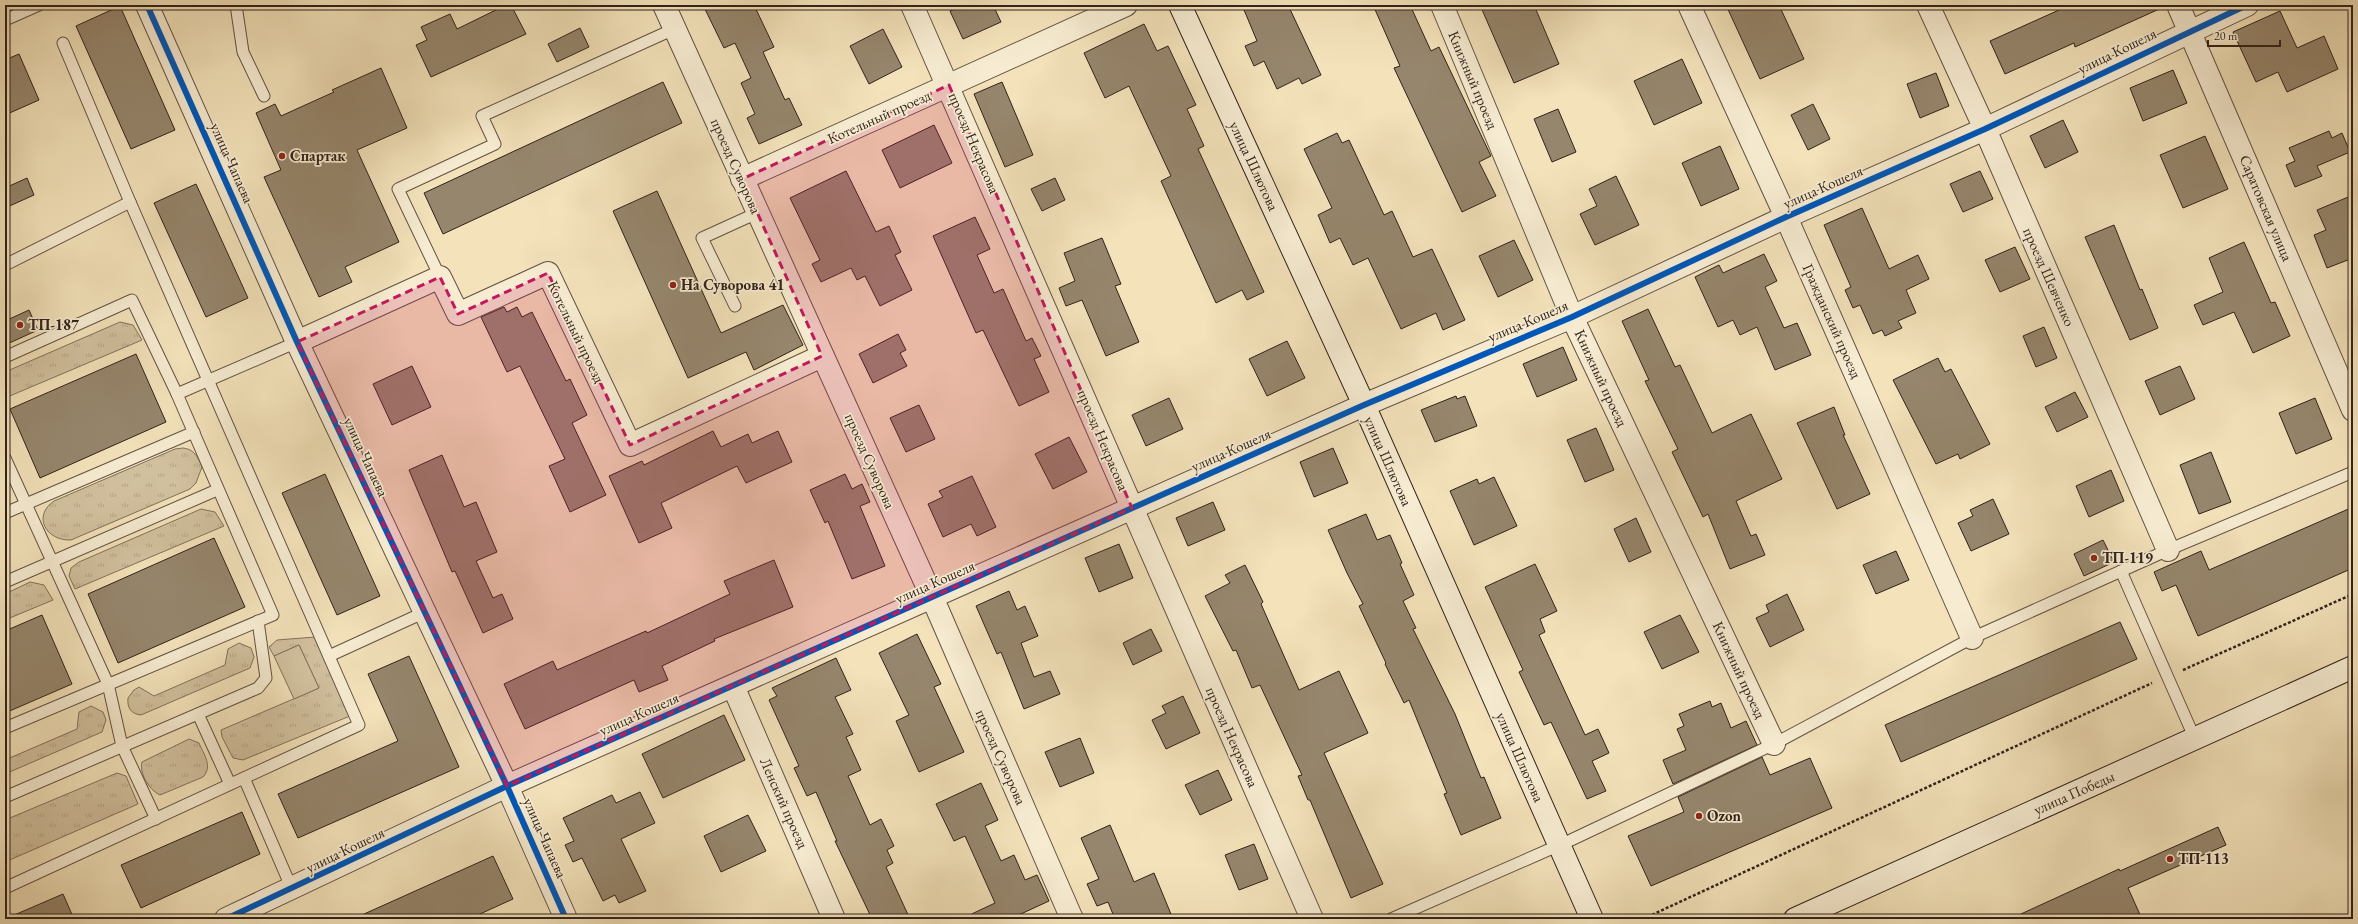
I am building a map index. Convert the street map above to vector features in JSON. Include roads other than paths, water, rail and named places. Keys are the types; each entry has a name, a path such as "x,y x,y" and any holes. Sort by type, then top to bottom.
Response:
{"street":[{"name":"улица Чапаева","path":"147,5 297,342 507,786 566,919"},
{"name":"проезд Суворова","path":"664,5 932,598 1072,919"},
{"name":"проезд Некрасова","path":"912,5 949,86 1312,919"},
{"name":"Котельный проезд","path":"742,179 1126,5"},
{"name":"улица Шлютова","path":"1180,5 1364,405 1592,919"},
{"name":"Книжный проезд","path":"1442,5 1572,316 1774,744"},
{"name":"Гражданский проезд","path":"1689,5 1786,217 1972,638"},
{"name":"проезд Шевченко","path":"1928,5 1985,130 2168,550"},
{"name":"Саратовская улица","path":"2178,5 2353,410"},
{"name":"улица Кошеля","path":"226,919 292,890 507,786 1364,405 1572,316 1786,217 1985,130 2247,5"},
{"name":"Котельный проезд","path":"440,278 458,314 548,274 630,445 822,356"},
{"path":"297,342 440,278"},
{"name":"улица Победы","path":"1795,919 2353,668"},
{"name":"Ленский проезд","path":"733,686 834,919"}],"lane":[{"path":"5,20 39,5"},
{"path":"236,5 242,52 264,96"},
{"path":"440,278 398,189 495,144 482,116 674,29"},
{"path":"5,888 359,725 130,202 63,43"},
{"path":"5,265 130,202"},
{"path":"735,306 702,238 757,213"},
{"path":"5,357 132,300 177,394 217,490 273,615 5,728"},
{"path":"177,394 297,342"},
{"path":"5,513 194,432"},
{"path":"5,458 108,684 122,746 156,819"},
{"path":"1391,919 1559,845 1774,744 1972,638 2168,550 2353,472"},
{"path":"5,582 217,490"},
{"path":"2121,571 2196,739"},
{"path":"329,656 425,612"},
{"path":"5,796 258,688 266,678 258,621"},
{"path":"198,714 230,784"},
{"path":"244,778 292,890"}],"place":[{"name":"Спартак","path":"282,156"},
{"name":"На Суворова 41","path":"673,285"},
{"name":"ТП-187","path":"20,325"},
{"name":"ТП-119","path":"2094,558"},
{"name":"Ozon","path":"1699,816"},
{"name":"ТП-113","path":"2170,859"}]}
